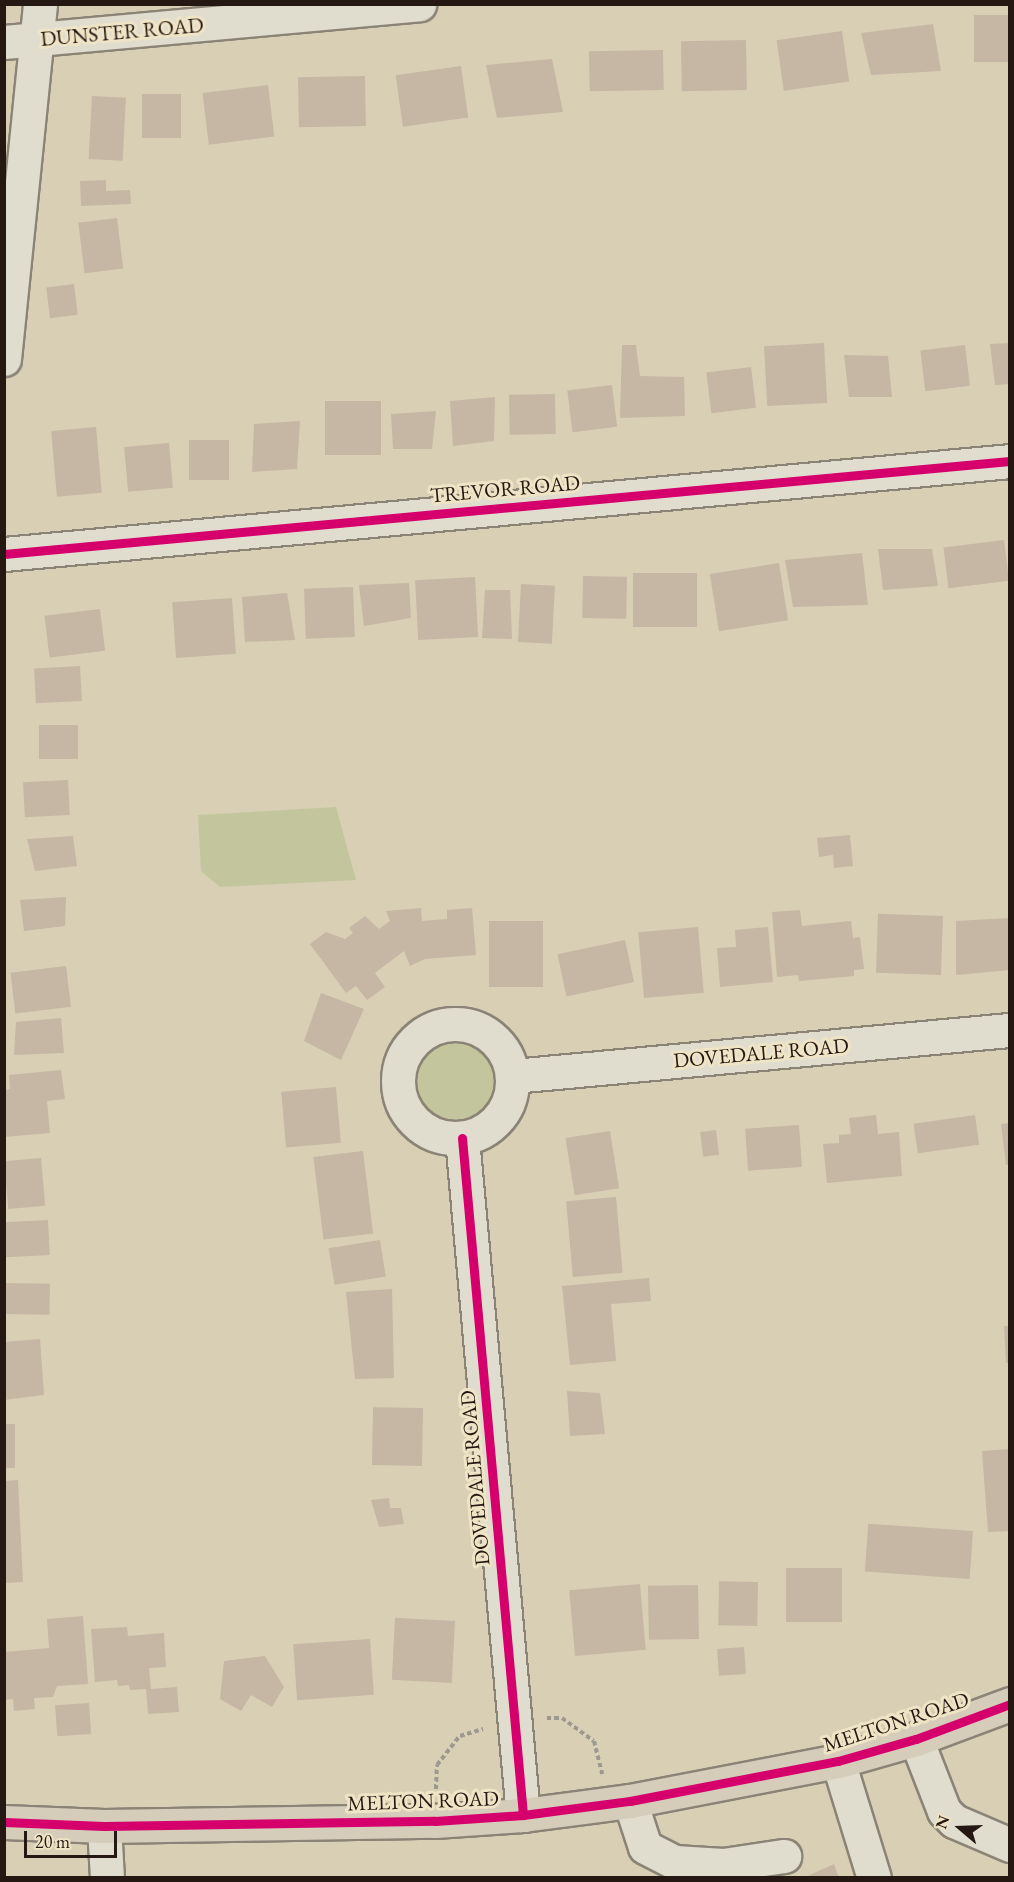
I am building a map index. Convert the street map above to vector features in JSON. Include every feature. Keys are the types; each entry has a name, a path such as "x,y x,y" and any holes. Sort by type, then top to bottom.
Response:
{"main road":[{"name":"MELTON ROAD","path":"4,1822 104,1826 435,1821 524,1815 630,1801 838,1761 916,1738 1010,1704"}],"street":[{"path":"4,358 20,41 40,4"},
{"name":"DUNSTER ROAD","path":"20,41 419,4"},
{"name":"TREVOR ROAD","path":"4,554 1010,461"},
{"path":"468,1024 499,1043 513,1076 505,1110 486,1128 462,1138 427,1131 413,1120 398,1087 405,1052 432,1028 468,1024"},
{"name":"DOVEDALE ROAD","path":"513,1076 1010,1030"},
{"name":"DOVEDALE ROAD","path":"462,1138 524,1815"},
{"path":"916,1738 944,1811 954,1821 1010,1845"},
{"path":"838,1761 874,1878"},
{"path":"630,1801 645,1847 675,1862 723,1864 784,1856"},
{"path":"104,1826 107,1878"}],"green space":[{"path":"336,807 356,880 220,887 201,871 198,815"},
{"path":"458,1040 481,1047 493,1059 500,1082 493,1105 481,1117 458,1124 435,1117 423,1105 416,1082 423,1059 435,1047"}],"building":[{"path":"974,15 1010,15 1010,62 974,62"},
{"path":"933,24 941,71 871,75 861,33"},
{"path":"842,31 849,82 784,91 777,40"},
{"path":"746,40 747,90 682,91 681,41"},
{"path":"663,50 664,90 590,91 589,51"},
{"path":"552,59 563,112 497,118 486,65"},
{"path":"461,66 468,117 403,127 396,75"},
{"path":"365,76 366,126 299,127 298,77"},
{"path":"268,85 274,137 209,145 202,93"},
{"path":"142,94 181,94 181,138 142,138"},
{"path":"92,96 126,98 123,161 89,159"},
{"path":"106,180 106,191 130,190 131,204 81,206 80,181"},
{"path":"117,218 123,269 85,273 78,223"},
{"path":"74,284 78,315 50,318 46,287"},
{"path":"824,343 827,403 767,406 764,346"},
{"path":"1010,343 1010,384 995,385 990,344"},
{"path":"622,345 636,345 640,376 684,377 685,416 620,418"},
{"path":"965,345 970,386 925,391 920,350"},
{"path":"844,355 888,356 892,397 849,397"},
{"path":"751,367 756,408 711,413 706,372"},
{"path":"612,385 617,427 572,432 567,390"},
{"path":"555,394 556,434 510,435 509,395"},
{"path":"495,397 494,441 453,446 450,401"},
{"path":"325,401 381,401 381,455 325,455"},
{"path":"436,411 432,449 393,449 391,414"},
{"path":"300,421 297,469 252,472 254,424"},
{"path":"96,427 102,493 57,497 51,431"},
{"path":"189,440 229,440 229,480 189,480"},
{"path":"169,443 173,488 128,492 124,447"},
{"path":"1004,540 1009,581 948,588 943,547"},
{"path":"878,549 932,549 938,586 883,590"},
{"path":"862,553 868,605 793,607 785,560"},
{"path":"779,563 788,620 719,631 710,574"},
{"path":"633,573 697,573 697,627 633,627"},
{"path":"583,576 627,577 626,619 582,618"},
{"path":"475,577 478,637 418,640 415,580"},
{"path":"409,583 411,618 364,626 359,585"},
{"path":"521,584 555,586 552,644 518,642"},
{"path":"353,587 355,637 306,639 304,589"},
{"path":"485,590 510,590 512,639 482,638"},
{"path":"287,593 295,640 245,642 242,597"},
{"path":"232,598 236,654 176,658 172,602"},
{"path":"100,609 105,651 50,658 44,616"},
{"path":"80,666 82,701 36,703 34,668"},
{"path":"39,725 78,725 78,759 39,759"},
{"path":"68,780 70,815 25,817 23,782"},
{"path":"850,835 853,866 834,868 833,855 819,857 817,838"},
{"path":"73,836 77,866 35,871 27,839"},
{"path":"66,897 65,926 24,931 20,900"},
{"path":"421,908 422,921 447,919 447,910 472,908 476,955 425,959 410,966 404,951 375,973 385,987 367,1000 356,986 346,993 310,944 326,932 345,939 353,933 349,928 365,916 379,929 390,921 386,911"},
{"path":"800,910 802,926 851,921 853,938 860,937 864,969 854,970 854,976 799,981 798,975 777,977 772,912"},
{"path":"878,914 943,916 941,975 876,973"},
{"path":"1010,918 1010,970 956,975 956,921"},
{"path":"489,921 543,921 543,987 489,987"},
{"path":"698,927 704,993 644,998 638,932"},
{"path":"768,927 773,982 720,987 717,948 736,947 735,930"},
{"path":"625,940 634,982 566,996 558,954"},
{"path":"66,966 71,1007 15,1014 10,973"},
{"path":"321,993 364,1009 341,1060 304,1041"},
{"path":"61,1018 64,1053 14,1055 16,1022"},
{"path":"61,1070 65,1099 47,1101 50,1133 4,1137 4,1090 10,1089 9,1075"},
{"path":"336,1087 341,1143 286,1148 281,1092"},
{"path":"876,1115 878,1134 899,1132 902,1176 827,1183 823,1144 839,1143 839,1135 851,1134 849,1118"},
{"path":"975,1115 979,1145 918,1153 914,1124"},
{"path":"1010,1123 1010,1164 1006,1165 1001,1124"},
{"path":"799,1125 802,1167 748,1171 745,1129"},
{"path":"716,1130 719,1155 703,1157 700,1132"},
{"path":"610,1131 619,1188 575,1195 566,1138"},
{"path":"363,1151 373,1233 323,1239 313,1157"},
{"path":"41,1158 45,1206 8,1209 4,1161"},
{"path":"616,1197 623,1273 573,1277 566,1201"},
{"path":"48,1220 50,1255 6,1257 4,1222"},
{"path":"380,1240 386,1277 334,1285 329,1248"},
{"path":"649,1278 651,1301 611,1304 616,1361 570,1365 562,1286"},
{"path":"4,1283 50,1284 49,1315 4,1314"},
{"path":"392,1289 394,1378 355,1379 346,1292"},
{"path":"1004,1326 1010,1326 1010,1363 1006,1363"},
{"path":"40,1339 44,1395 4,1400 4,1342"},
{"path":"567,1391 600,1393 605,1434 570,1436"},
{"path":"373,1407 423,1408 422,1466 372,1465"},
{"path":"4,1424 15,1424 15,1468 4,1468"},
{"path":"1010,1449 1010,1531 988,1532 982,1451"},
{"path":"18,1480 23,1582 4,1583 4,1481"},
{"path":"389,1498 390,1508 401,1508 404,1524 379,1527 371,1500"},
{"path":"868,1524 973,1531 970,1579 865,1572"},
{"path":"786,1568 842,1568 842,1622 786,1622"},
{"path":"719,1581 758,1582 757,1626 718,1625"},
{"path":"640,1584 646,1650 575,1656 569,1590"},
{"path":"698,1585 699,1639 649,1640 648,1586"},
{"path":"83,1616 88,1684 57,1686 53,1697 34,1698 35,1709 14,1711 13,1699 4,1700 4,1652 49,1648 47,1619"},
{"path":"395,1618 455,1621 452,1683 392,1680"},
{"path":"127,1627 128,1636 164,1633 166,1667 149,1668 151,1689 177,1687 179,1712 148,1714 146,1689 130,1690 129,1685 118,1686 117,1680 95,1682 91,1629"},
{"path":"370,1639 374,1695 297,1700 293,1644"},
{"path":"744,1647 746,1674 719,1676 717,1649"},
{"path":"265,1656 284,1687 272,1707 251,1695 241,1711 220,1699 224,1661"},
{"path":"89,1703 91,1734 57,1736 55,1705"},
{"path":"834,1864 839,1878 803,1878"}],"cycle path":[{"path":"4,554 1010,461"},
{"path":"462,1138 523,1815"},
{"path":"4,1822 104,1826 435,1821 523,1815 630,1801 838,1761 916,1739 1010,1704"}]}
